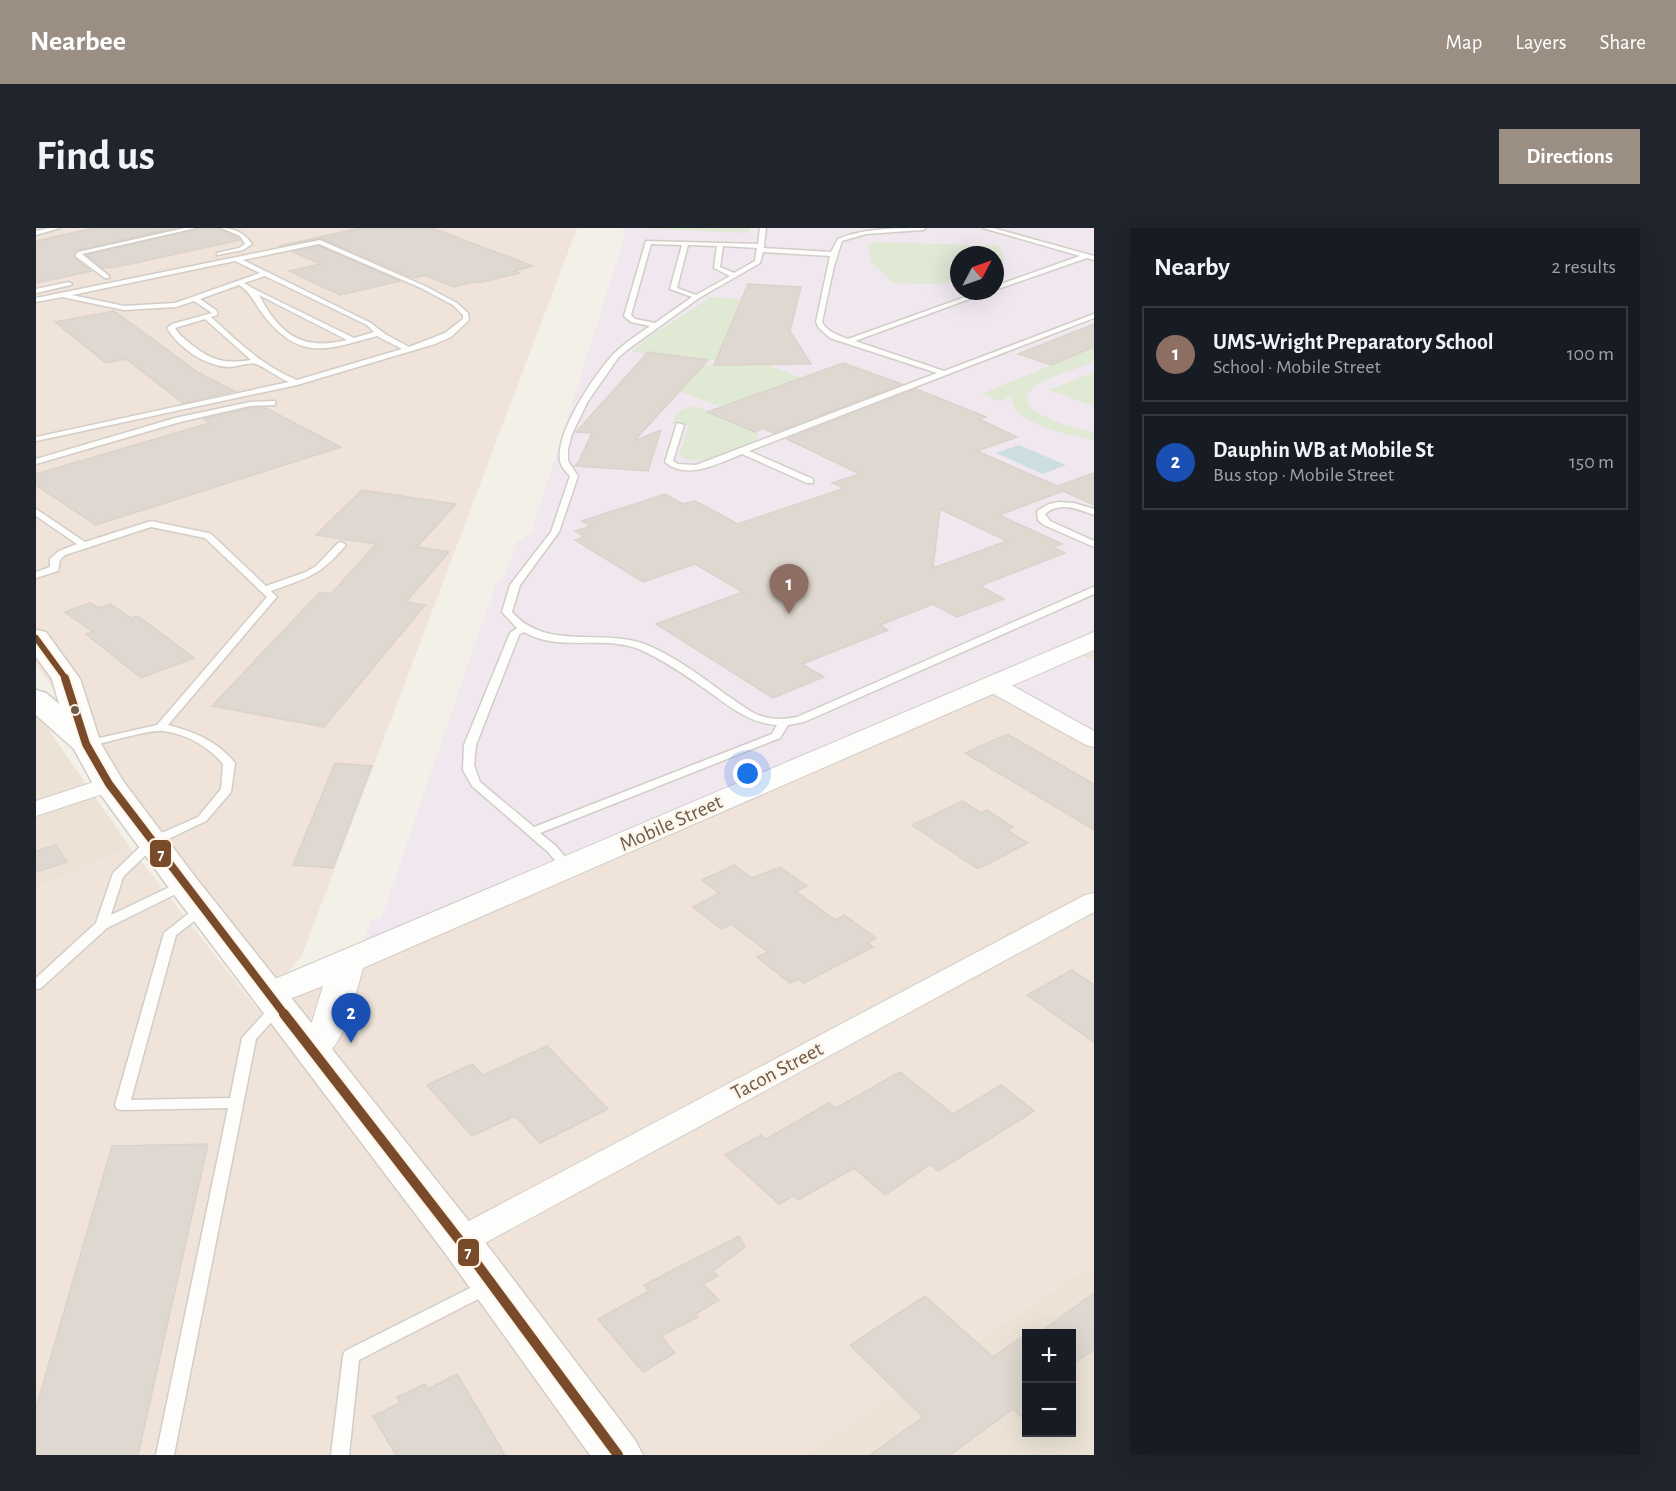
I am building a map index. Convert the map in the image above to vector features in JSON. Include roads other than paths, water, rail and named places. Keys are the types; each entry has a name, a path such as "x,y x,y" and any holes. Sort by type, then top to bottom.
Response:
{"main road":[{"path":"36,638 66,679 86,744 109,784 193,897 460,1241 618,1455"},
{"path":"36,699 86,744"}],"street":[{"name":"Mobile Street","path":"274,1001 347,962 1094,640"},
{"path":"994,685 1094,740"},
{"path":"36,809 109,784"},
{"name":"Tacon Street","path":"460,1241 1094,901"},
{"path":"311,1049 329,1024 347,962"}],"lane":[{"path":"37,232 57,228"},
{"path":"107,277 78,256 80,253 194,228"},
{"path":"208,256 241,249 249,244 242,235 224,228"},
{"path":"763,228 758,262 697,297 655,325 615,356 572,423 565,442 564,462 574,476 555,532 515,585 507,612 513,622 549,638 612,640 649,649 751,716 768,722 784,723 800,720 1094,590"},
{"path":"923,228 848,236 838,242 819,322 828,333 943,373"},
{"path":"986,228 1094,258"},
{"path":"36,300 320,242 423,287 455,304 465,314 466,320 462,326 448,335 410,350 297,383 36,439"},
{"path":"655,325 633,321 627,316 648,242 720,244 835,254"},
{"path":"686,243 673,289 697,297"},
{"path":"720,244 717,268 734,275"},
{"path":"1004,285 1086,256"},
{"path":"236,259 369,324 379,333 410,350"},
{"path":"61,294 124,308 176,305 266,273"},
{"path":"97,279 118,274"},
{"path":"36,291 76,283"},
{"path":"240,283 353,339"},
{"path":"255,291 263,309 280,333 305,346 318,347 379,333"},
{"path":"196,299 215,312 208,318 178,323 171,328 199,354 213,363 231,365 255,362"},
{"path":"848,341 963,300"},
{"path":"680,425 669,462 676,466 697,468 1094,316"},
{"path":"208,318 255,362 274,374 297,383"},
{"path":"36,462 178,420 250,404 272,403"},
{"path":"742,451 810,481"},
{"path":"1094,512 1062,504 1046,508 1040,513 1041,518 1047,523 1094,544"},
{"path":"36,512 84,545"},
{"path":"36,575 55,569 55,559 62,553 151,524 208,536 272,597 162,727"},
{"path":"264,590 309,574 319,568 341,544"},
{"path":"523,628 515,633 470,745 467,759 468,774 476,784 532,832 568,868"},
{"path":"532,832 776,736 784,723"},
{"path":"86,744 162,727 183,732 215,746 229,763 227,790 202,819 152,842 117,876 102,925"},
{"path":"36,985 102,925 193,897"},
{"path":"193,897 170,933 122,1105 236,1103"},
{"path":"165,1455 249,1038 274,1001"},
{"path":"340,1455 351,1356 491,1284"}],"place":[{"name":"UMS-Wright Preparatory School","path":"789,614"},
{"name":"Dauphin WB at Mobile St","path":"351,1043"}]}
